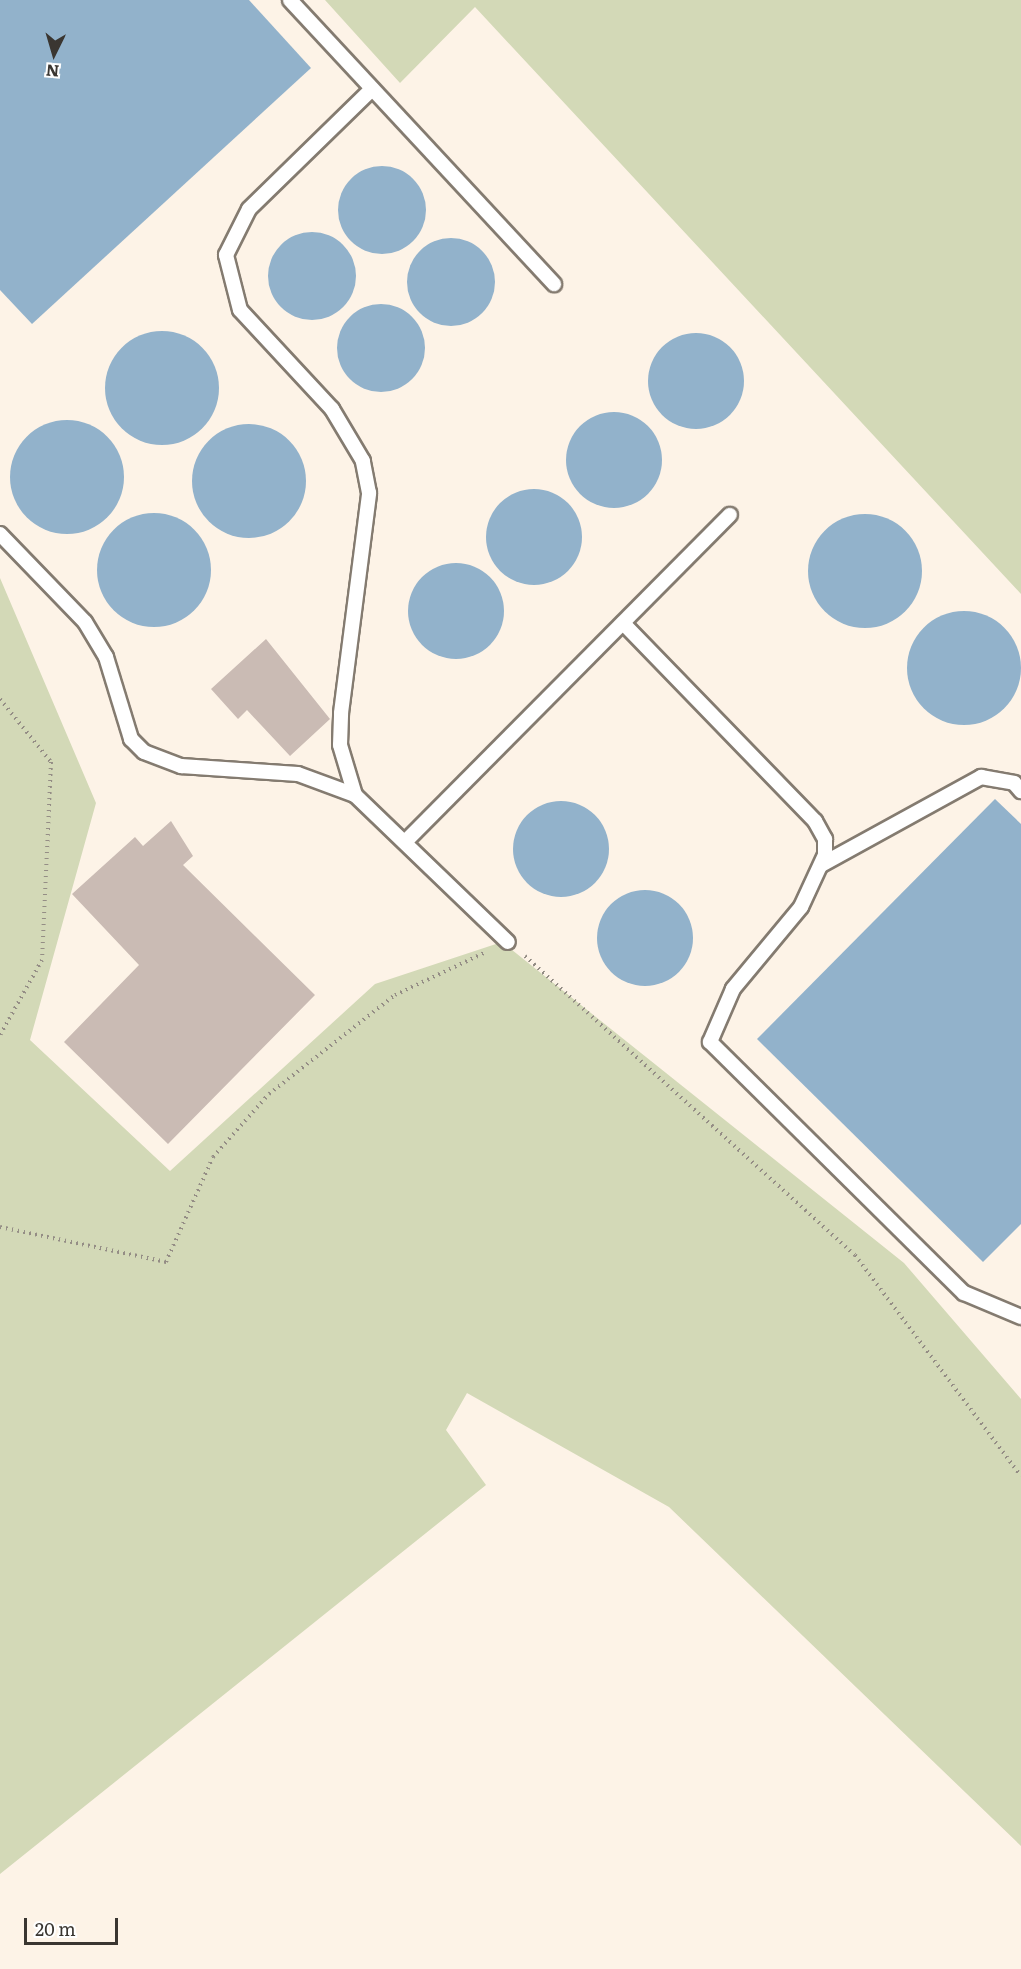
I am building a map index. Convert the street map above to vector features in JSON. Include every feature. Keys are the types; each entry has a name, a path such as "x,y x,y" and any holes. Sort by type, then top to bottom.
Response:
{"lane":[{"path":"290,0 554,284"},
{"path":"355,795 340,745 340,713 369,493 363,461 332,409 240,310 228,279 226,255 249,210 372,89"},
{"path":"405,842 730,515"},
{"path":"0,534 85,622 106,657 131,739 144,752 181,766 310,776 355,795 508,942"},
{"path":"623,623 815,821 825,839 821,865 779,937 733,989 710,1042 964,1293 1021,1317"},
{"path":"821,865 981,777 1014,783 1021,791"}],"path":[{"path":"0,699 51,762 42,960 0,1035"},
{"path":"0,1227 166,1262 213,1157 269,1094 395,995 508,942 855,1255 1021,1476"}],"green space":[{"path":"325,0 1021,0 1021,594 475,7 400,83"},
{"path":"0,578 96,803 30,1040 170,1171 375,984 502,942 904,1263 1021,1399 1021,1846 669,1507 467,1393 446,1430 486,1485 0,1874"}],"water":[{"path":"0,0 249,0 311,68 32,324 0,290"},
{"path":"382,166 399,170 413,179 422,193 426,210 422,227 413,241 399,250 382,254 365,250 351,241 342,227 338,210 342,193 351,179 365,170"},
{"path":"312,232 329,236 343,245 352,259 356,276 352,293 343,307 329,316 312,320 295,316 281,307 272,293 268,276 272,259 281,245 295,236"},
{"path":"451,238 468,242 482,251 491,265 495,282 491,299 482,313 468,322 451,326 434,322 420,313 411,299 407,282 411,265 420,251 434,242"},
{"path":"381,304 398,308 412,317 421,331 425,348 421,365 412,379 398,388 381,392 364,388 350,379 341,365 337,348 341,331 350,317 364,308"},
{"path":"162,331 184,335 203,347 215,366 219,388 215,410 203,429 184,441 162,445 140,441 121,429 109,410 105,388 109,366 121,347 140,335"},
{"path":"696,333 714,336 730,347 741,363 744,381 741,399 730,415 714,426 696,429 678,426 662,415 651,399 648,381 651,363 662,347 678,336"},
{"path":"614,412 633,415 648,426 659,441 662,460 659,479 648,494 633,505 614,508 595,505 580,494 569,479 566,460 569,441 580,426 595,415"},
{"path":"67,420 89,424 108,436 120,455 124,477 120,499 108,518 89,530 67,534 45,530 26,518 14,499 10,477 14,455 26,436 45,424"},
{"path":"249,424 271,428 290,440 302,459 306,481 302,503 290,522 271,534 249,538 227,534 208,522 196,503 192,481 196,459 208,440 227,428"},
{"path":"534,489 552,492 568,503 579,519 582,537 579,555 568,571 552,582 534,585 516,582 500,571 489,555 486,537 489,519 500,503 516,492"},
{"path":"154,513 176,517 195,529 207,548 211,570 207,592 195,611 176,623 154,627 132,623 113,611 101,592 97,570 101,548 113,529 132,517"},
{"path":"865,514 887,518 906,530 918,549 922,571 918,593 906,612 887,624 865,628 843,624 824,612 812,593 808,571 812,549 824,530 843,518"},
{"path":"456,563 474,566 490,577 501,593 504,611 501,629 490,645 474,656 456,659 438,656 422,645 411,629 408,611 411,593 422,577 438,566"},
{"path":"964,611 986,615 1005,627 1017,646 1021,668 1017,690 1005,709 986,721 964,725 942,721 923,709 911,690 907,668 911,646 923,627 942,615"},
{"path":"995,799 1021,824 1021,1224 983,1262 757,1039"},
{"path":"561,801 579,804 595,815 606,831 609,849 606,867 595,883 579,894 561,897 543,894 527,883 516,867 513,849 516,831 527,815 543,804"},
{"path":"645,890 663,893 679,904 690,920 693,938 690,956 679,972 663,983 645,986 627,983 611,972 600,956 597,938 600,920 611,904 627,893"}],"building":[{"path":"266,639 330,719 290,756 247,710 238,719 211,689"},
{"path":"171,821 193,856 183,865 315,995 168,1144 64,1042 139,965 72,894 135,837 143,846"}]}
